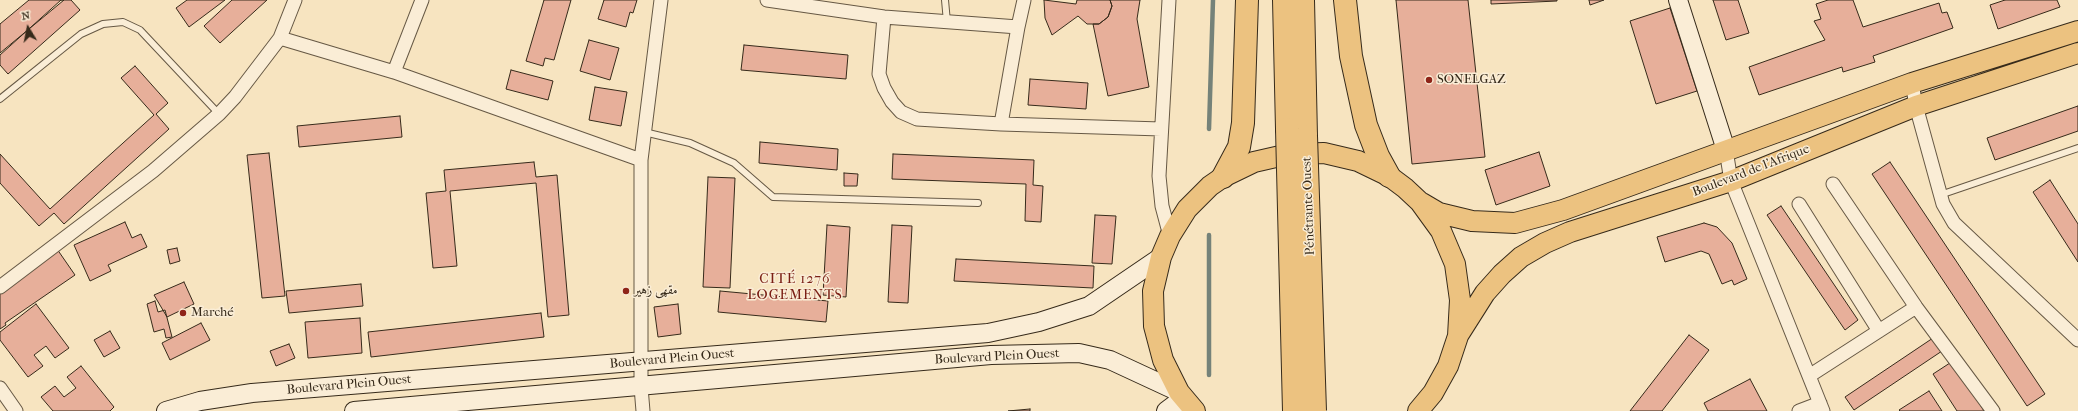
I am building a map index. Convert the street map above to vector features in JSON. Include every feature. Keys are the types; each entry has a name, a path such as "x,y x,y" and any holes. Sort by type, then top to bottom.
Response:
{"highway":[{"path":"1223,177 1238,147 1243,123 1247,0"},
{"name":"Pénétrante Ouest","path":"1284,0 1297,133 1315,411"},
{"name":"Pénétrante Ouest","path":"1294,411 1297,133 1303,0"},
{"path":"1345,0 1351,56 1366,125 1378,156 1389,176"}],"main road":[{"path":"1678,0 1726,150"},
{"name":"Boulevard de l'Afrique","path":"1420,202 1439,213 1472,221 1515,223 1563,210 1912,84 2078,31"},
{"name":"Boulevard de l'Afrique","path":"1458,336 1485,293 1502,274 1521,257 1545,243 1570,232 1731,181 1916,106 2078,52"},
{"path":"1166,411 1174,405 1187,401 1163,360 1154,326 1154,291 1161,257 1170,236 1187,209 1206,190 1223,177 1254,162 1288,154 1324,153 1358,161 1389,176 1406,188 1420,202 1441,231 1455,264 1460,300 1458,336 1448,366 1433,393 1418,411"},
{"name":"Boulevard Plein Ouest","path":"166,411 200,401 252,393 988,333 1039,322 1089,306 1161,257"},
{"name":"Boulevard Plein Ouest","path":"354,411 641,387 990,355 1079,353 1110,360 1187,401"}],"street":[{"path":"0,287 153,171 219,114 235,97 280,38 295,0"},
{"path":"394,72 422,0"},
{"path":"643,411 641,387 641,160 660,0"},
{"path":"767,0 884,17 1018,27"},
{"path":"1000,124 1024,0"},
{"path":"1170,0 1161,129 1160,191 1170,236"},
{"path":"884,17 879,74 884,88 892,102 901,112 917,119 1000,124 1161,129"},
{"path":"280,38 394,72 641,160"},
{"path":"1912,84 1916,106 1940,195 1943,204 1954,223 2078,340"},
{"path":"1726,150 1731,181 1821,407 1799,411"},
{"path":"1833,184 1916,307 1993,411"},
{"path":"1799,204 1879,331"},
{"path":"1809,376 1916,307"},
{"path":"0,388 16,411"}],"lane":[{"path":"945,0 947,22"},
{"path":"0,99 81,34 103,24 123,22 140,30 219,114"},
{"path":"644,132 690,143 734,162 773,197 978,203"},
{"path":"1940,195 2078,148"}],"building":[{"path":"29,0 64,0 0,53 0,24"},
{"path":"61,0 71,0 80,10 8,74 0,65 0,55"},
{"path":"187,0 225,0 189,27 176,8"},
{"path":"232,0 267,0 220,43 204,26"},
{"path":"544,0 571,0 554,60 545,58 543,66 526,61"},
{"path":"604,0 637,0 633,13 630,12 626,27 598,19"},
{"path":"1044,0 1076,4 1077,0 1110,0 1112,6 1108,17 1099,24 1087,24 1078,16 1052,35 1045,18"},
{"path":"1110,0 1140,0 1137,19 1149,87 1108,96 1093,24 1099,24 1108,17 1112,6"},
{"path":"1396,0 1468,0 1485,157 1412,164"},
{"path":"1491,0 1557,0 1557,1 1491,4"},
{"path":"1589,0 1604,0 1590,5"},
{"path":"1713,0 1738,0 1749,33 1726,40"},
{"path":"1828,0 1853,0 1863,27 1939,3 1942,13 1947,12 1953,28 1873,56 1875,62 1843,72 1842,67 1759,95 1749,67 1825,40 1814,21 1821,19 1816,4"},
{"path":"2005,0 2057,0 2060,7 1998,29 1990,5"},
{"path":"1670,8 1697,91 1656,104 1630,21"},
{"path":"589,40 619,48 610,80 580,71"},
{"path":"744,45 848,55 846,79 741,70"},
{"path":"135,66 168,103 156,114 169,129 64,224 54,213 39,226 0,183 0,154 50,209 154,115 121,78"},
{"path":"511,70 553,81 548,100 506,89"},
{"path":"1030,79 1088,83 1086,109 1028,105"},
{"path":"595,87 627,92 621,126 589,120"},
{"path":"2078,106 2078,131 1995,160 1987,138"},
{"path":"400,116 402,137 299,147 297,126"},
{"path":"760,142 838,149 837,170 759,163"},
{"path":"1539,152 1550,186 1496,205 1485,170"},
{"path":"269,153 285,296 262,298 247,155"},
{"path":"893,154 1034,160 1033,185 1043,186 1041,222 1025,221 1026,184 892,179"},
{"path":"534,162 536,177 557,175 569,315 548,317 536,183 450,191 457,266 433,268 426,193 446,191 444,170"},
{"path":"1890,162 2045,394 2027,406 1872,174"},
{"path":"844,173 858,174 857,186 844,186"},
{"path":"708,177 735,178 730,288 703,287"},
{"path":"2050,180 2078,224 2078,262 2033,192"},
{"path":"1781,206 1858,320 1845,330 1767,215"},
{"path":"1095,215 1116,216 1112,264 1092,263"},
{"path":"125,222 132,238 141,234 147,247 108,265 111,271 90,281 74,245"},
{"path":"1704,223 1717,227 1732,243 1747,279 1734,285 1732,280 1722,284 1709,254 1701,251 1665,262 1657,237"},
{"path":"827,225 850,227 846,297 823,295"},
{"path":"892,225 912,226 908,303 888,302"},
{"path":"177,248 180,261 170,264 167,250"},
{"path":"57,249 75,275 5,323 6,325 0,329 0,293"},
{"path":"956,259 1094,266 1093,288 954,281"},
{"path":"184,282 194,304 167,317 154,295"},
{"path":"361,284 363,306 289,313 286,291"},
{"path":"720,291 828,301 826,322 718,312"},
{"path":"155,301 158,312 165,310 172,337 166,338 164,329 154,332 147,304"},
{"path":"36,304 69,348 55,358 46,346 34,355 43,366 28,377 0,340 0,332"},
{"path":"678,304 681,334 658,337 654,307"},
{"path":"541,313 544,337 371,357 368,332"},
{"path":"360,318 362,353 308,358 305,322"},
{"path":"201,323 210,340 170,360 162,343"},
{"path":"110,331 120,348 104,357 94,340"},
{"path":"1689,335 1709,350 1662,411 1630,411"},
{"path":"1933,338 1942,351 1854,410 1845,397"},
{"path":"289,344 295,358 276,366 270,351"},
{"path":"1953,361 1984,411 1957,411 1933,374"},
{"path":"81,366 114,407 110,411 53,411 41,397 55,386 64,397 76,388 67,377"},
{"path":"1750,379 1767,411 1708,411 1704,403"},
{"path":"1929,391 1942,411 1899,410"},
{"path":"1030,409 1030,411 1008,411"}],"waterway":[{"path":"1209,129 1213,0"},
{"path":"1209,235 1209,375"}],"place":[{"name":"SONELGAZ","path":"1429,80"},
{"name":"مقهى زهير","path":"626,291"},
{"name":"Marché","path":"183,313"}],"district":[{"name":"CITÉ 1276 LOGEMENTS","path":"795,288"}]}
